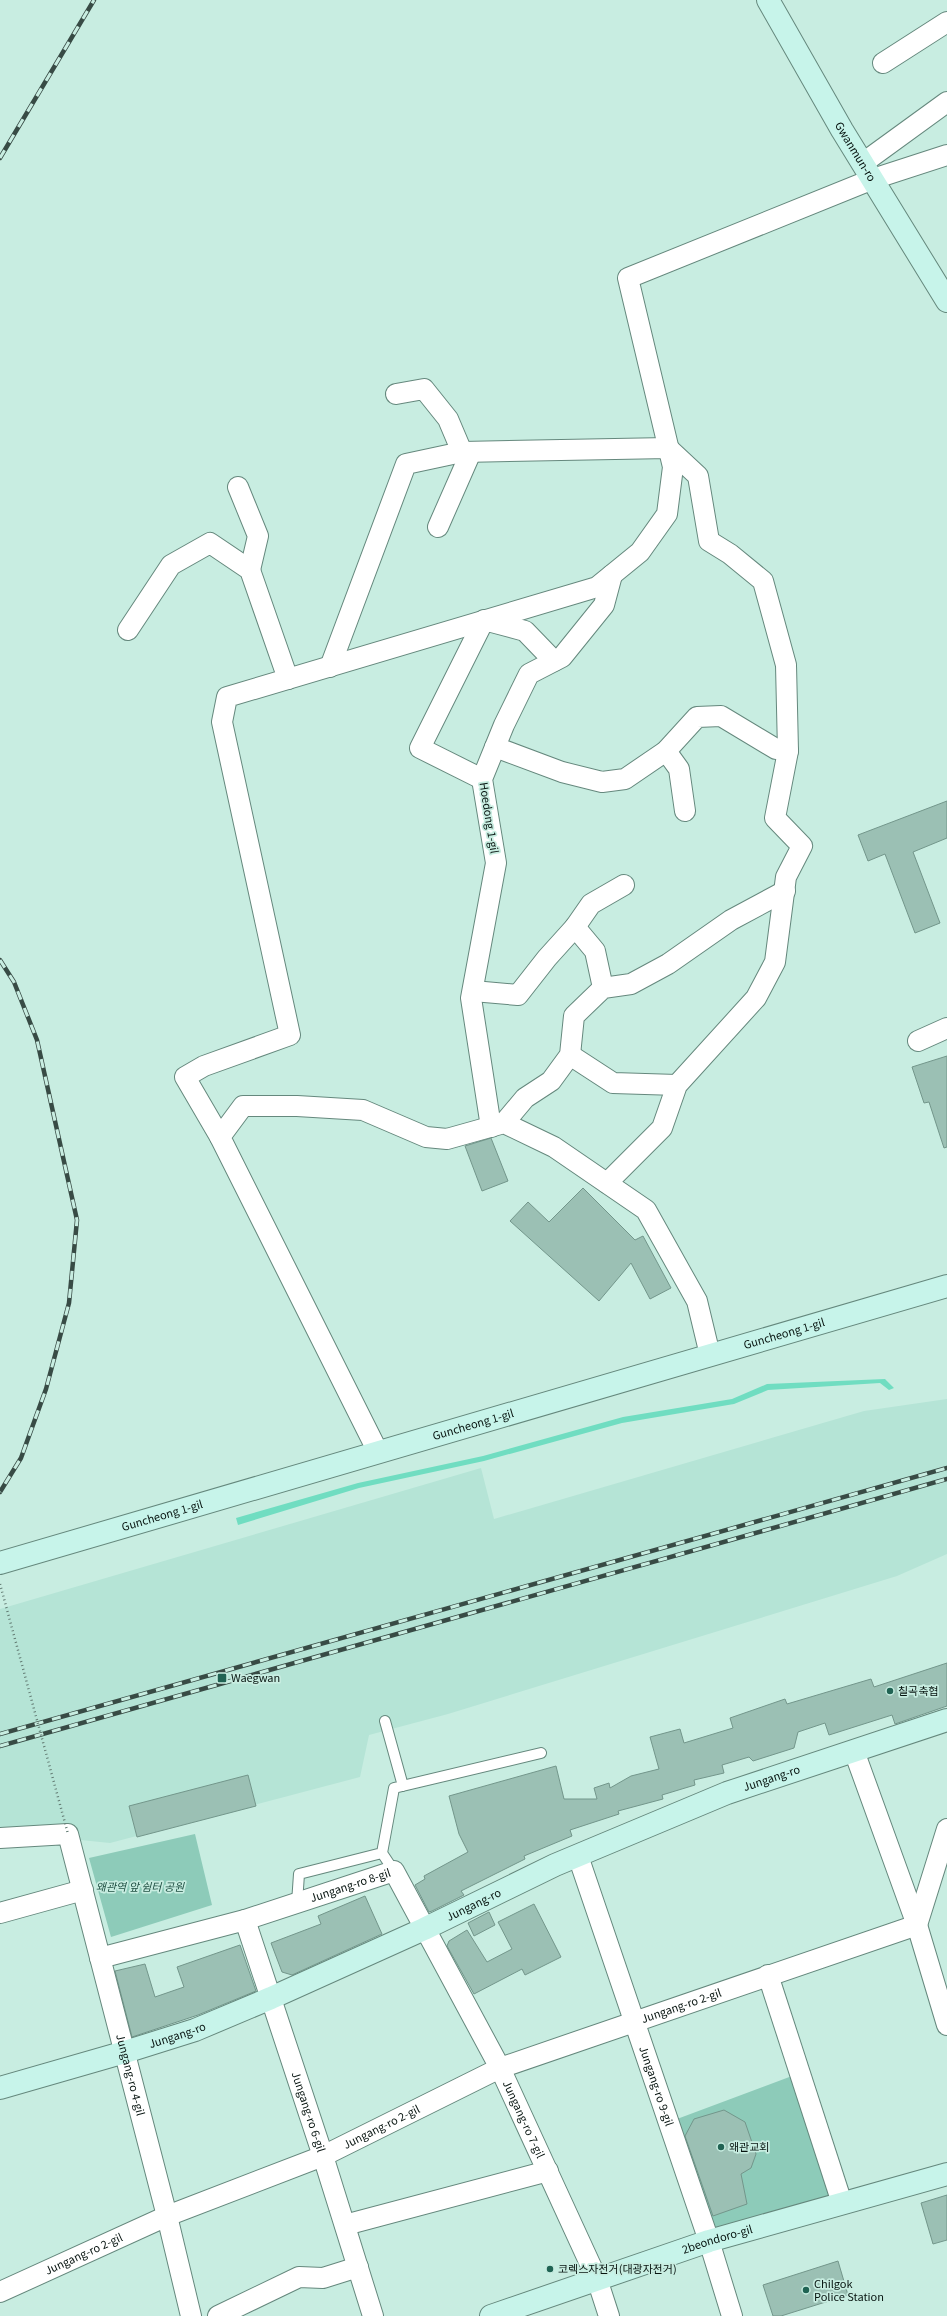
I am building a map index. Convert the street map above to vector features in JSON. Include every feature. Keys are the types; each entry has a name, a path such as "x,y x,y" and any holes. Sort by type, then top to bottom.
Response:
{"street":[{"name":"Gwanmun-ro","path":"768,0 868,171 947,301"},
{"path":"883,63 947,22"},
{"path":"868,171 947,102"},
{"path":"378,1452 220,1137 185,1077 204,1066 290,1035 222,722 227,697 597,587 640,552 667,514 673,467 628,278 868,171 947,155"},
{"path":"396,394 424,389 448,419 467,452"},
{"path":"330,667 406,464 467,452 668,448 698,476 709,541 730,554 763,581 786,665 788,751 775,818 802,846 786,877 776,962 756,998 677,1085 662,1128 607,1183"},
{"path":"438,527 467,452"},
{"path":"238,487 258,536 250,570 288,679"},
{"path":"128,630 171,565 210,543 250,570"},
{"name":"Hoedong 1-gil","path":"498,1125 471,998 496,863 482,779 529,674 562,657 604,604 612,575"},
{"path":"484,620 526,631 554,661"},
{"path":"482,779 420,748 484,620"},
{"path":"495,748 562,772 602,782 625,779 666,751 697,717 721,716 776,750 788,751"},
{"path":"666,751 679,770 685,811"},
{"path":"473,991 518,995 546,958 575,928 591,904 624,885"},
{"path":"220,1137 243,1106 297,1106 363,1110 426,1137 433,1138 447,1139 498,1125 525,1098 551,1081 570,1055 574,1016 603,988 631,984 668,964 731,920 785,891"},
{"path":"575,928 595,951 603,988"},
{"path":"918,1041 947,1028"},
{"path":"570,1055 613,1082 677,1085"},
{"path":"498,1125 554,1147 646,1210 697,1301 710,1355"},
{"name":"Guncheong 1-gil","path":"0,1563 947,1286"},
{"name":"Jungang-ro","path":"0,2088 195,2030 271,1998 424,1929 578,1856 727,1793 947,1720"},
{"path":"854,1751 942,1989 947,2025"},
{"path":"917,1924 947,1829"},
{"path":"0,1838 68,1834"},
{"name":"Jungang-ro 4-gil","path":"68,1834 167,2216 191,2316"},
{"name":"Jungang-ro 9-gil","path":"578,1856 709,2241 732,2316"},
{"name":"Jungang-ro 8-gil","path":"100,1958 245,1920 394,1871 424,1929"},
{"path":"0,1913 83,1890"},
{"name":"Jungang-ro 6-gil","path":"245,1920 323,2156 373,2316"},
{"name":"Jungang-ro 2-gil","path":"0,2292 167,2216 323,2156 500,2068 917,1924"},
{"name":"Jungang-ro 7-gil","path":"424,1929 500,2068 597,2279 609,2316"},
{"path":"768,1975 842,2203"},
{"path":"345,2225 548,2171"},
{"name":"2beondoro-gil","path":"491,2316 709,2241 947,2174"},
{"path":"218,2316 298,2277 324,2278 358,2268"}],"lane":[{"path":"385,1721 403,1786"},
{"path":"394,1871 382,1853 394,1788 541,1753"},
{"path":"297,1903 299,1874 382,1853"}],"path":[{"path":"0,1584 68,1834"}],"shaded area":[{"path":"885,1379 894,1388 889,1390 880,1383 768,1390 734,1404 622,1423 484,1461 359,1488 238,1525 236,1518 358,1483 483,1456 623,1417 732,1399 767,1384"},
{"path":"947,1399 947,1554 897,1576 448,1714 369,1735 360,1777 110,1843 22,1834 0,1836 0,1609 481,1468 494,1519 864,1411"}],"green space":[{"name":"왜관역 앞 쉼터 공원","path":"195,1834 212,1905 111,1937 89,1858"},
{"path":"800,2073 842,2203 709,2241 669,2122"}],"building":[{"path":"947,801 947,838 913,852 940,923 915,933 885,854 868,861 858,835"},
{"path":"947,1056 947,1147 944,1148 929,1102 924,1103 912,1067"},
{"path":"491,1138 508,1181 482,1191 465,1146"},
{"path":"583,1188 635,1240 643,1236 671,1288 650,1299 631,1263 599,1301 510,1221 528,1202 549,1222"},
{"path":"947,1663 947,1706 895,1724 892,1715 829,1735 825,1723 798,1732 794,1748 753,1761 749,1757 722,1765 724,1773 694,1780 695,1785 662,1795 663,1799 618,1811 619,1814 570,1830 572,1836 524,1856 525,1859 461,1891 464,1895 432,1911 429,1912 415,1885 425,1879 424,1876 468,1852 459,1834 449,1796 556,1766 564,1799 597,1799 594,1788 609,1783 610,1788 631,1776 659,1769 650,1737 680,1729 684,1743 733,1728 730,1718 785,1699 787,1704 871,1679 874,1687"},
{"path":"248,1775 256,1806 137,1837 129,1806"},
{"path":"365,1896 382,1934 292,1975 282,1972 271,1943 321,1924 318,1916"},
{"path":"534,1904 561,1957 525,1975 522,1969 474,1994 447,1946 449,1941 467,1930 487,1962 512,1949 498,1922"},
{"path":"489,1912 495,1925 474,1936 468,1923"},
{"path":"240,1945 256,1991 198,2015 132,2037 115,1971 145,1964 155,1997 184,1987 177,1967"},
{"path":"724,2110 745,2122 756,2154 751,2168 741,2174 747,2204 713,2216 685,2136 694,2119"},
{"path":"947,2195 947,2240 933,2244 921,2203"},
{"name":"Chilgok Police Station","path":"838,2261 848,2295 781,2316 773,2316 763,2285"}],"railway":[{"path":"0,158 94,0"},
{"path":"0,960 14,982 37,1040 77,1220 69,1303 46,1389 21,1458 0,1492"},
{"path":"0,1734 947,1468"},
{"path":"0,1746 947,1479"}],"place":[{"name":"Waegwan","path":"222,1678"},
{"name":"칠곡축협","path":"890,1691"},
{"name":"왜관교회","path":"721,2147"},
{"name":"코렉스자전거(대광자전거)","path":"550,2269"},
{"name":"Chilgok Police Station","path":"806,2290"}]}
